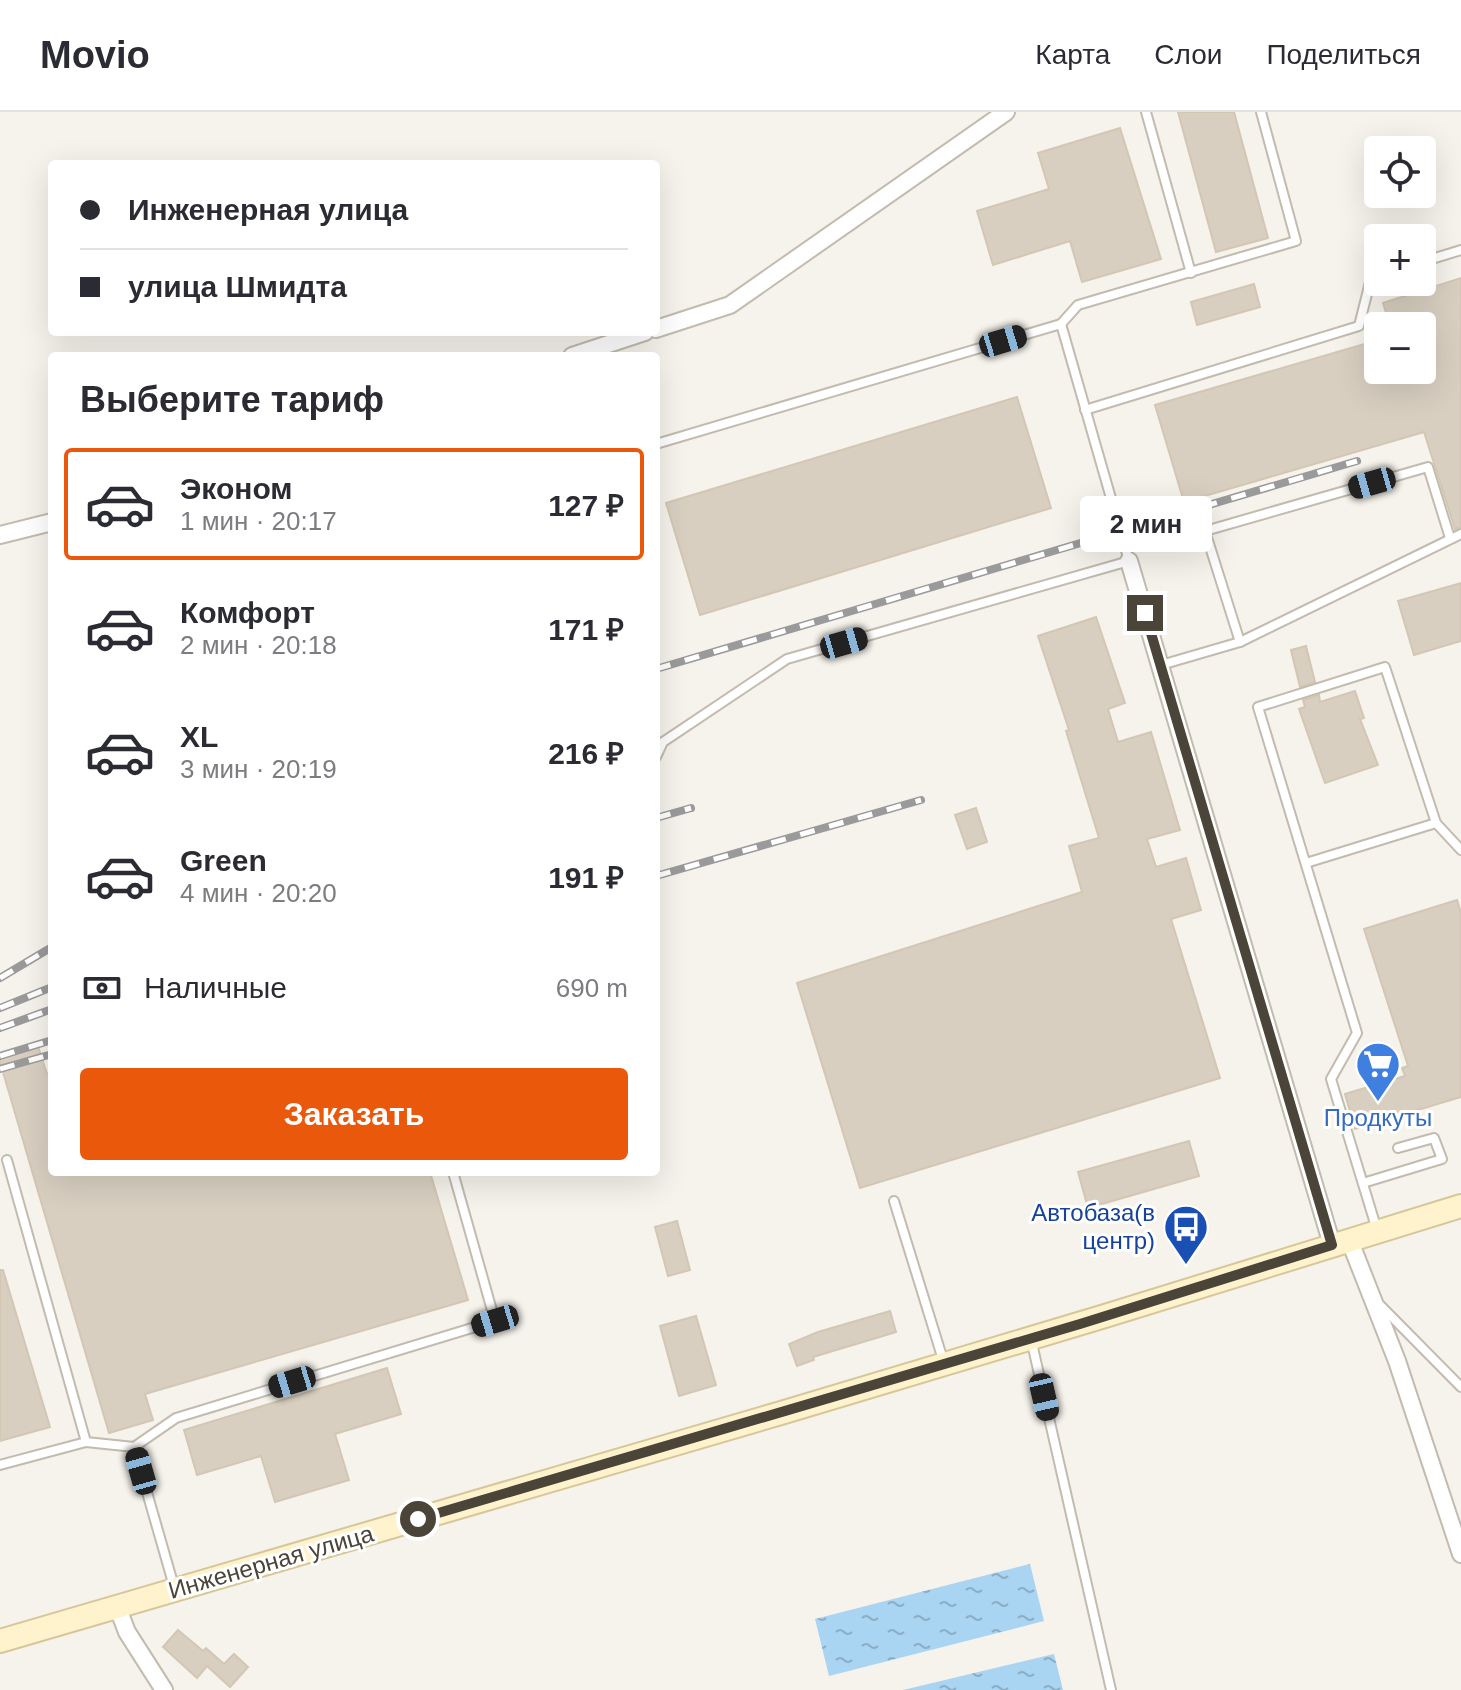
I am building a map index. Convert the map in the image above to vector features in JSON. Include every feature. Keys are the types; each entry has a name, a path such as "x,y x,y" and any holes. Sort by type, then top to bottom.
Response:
{"street":[{"path":"660,328 730,305 1006,112"},
{"path":"584,352 633,336"},
{"path":"0,535 48,523"},
{"path":"1129,561 1341,1242 1374,1299 1461,1554"},
{"name":"Инженерная улица","path":"0,1641 945,1364 1461,1206"},
{"path":"117,1606 127,1632 164,1690"}],"lane":[{"path":"1146,112 1191,273"},
{"path":"660,443 1061,324 1078,305 1296,241 1261,112"},
{"path":"1436,258 1461,250"},
{"path":"1085,410 1359,326 1366,296"},
{"path":"660,748 663,742 787,659 1129,561 1061,324"},
{"path":"1240,642 1205,531 1428,467 1450,538"},
{"path":"1161,665 1240,642 1461,534"},
{"path":"1377,1231 1331,1079 1357,1033 1258,707 1385,667 1436,823 1461,850"},
{"path":"1306,863 1436,823"},
{"path":"1363,1183 1442,1159 1434,1138 1398,1148"},
{"path":"7,1160 86,1442"},
{"path":"0,1465 86,1442 134,1447 176,1418 495,1321 454,1176"},
{"path":"894,1201 945,1364"},
{"path":"1374,1299 1461,1387"},
{"path":"1031,1338 1111,1690"},
{"path":"134,1447 176,1590"}],"water":[{"path":"1030,1564 1044,1621 829,1676 815,1619"},
{"path":"1054,1654 1063,1690 903,1690"}],"building":[{"path":"1178,112 1234,112 1268,238 1216,252"},
{"path":"1120,128 1161,259 1082,282 1070,241 993,265 977,211 1049,189 1038,153"},
{"path":"1461,278 1461,527 1455,529 1424,432 1184,502 1155,405 1364,344 1364,384 1436,384 1436,312 1386,312 1383,303 1405,296 1436,296 1436,286"},
{"path":"1254,284 1260,307 1197,325 1191,302"},
{"path":"1017,397 1051,508 700,615 666,503"},
{"path":"1461,583 1461,641 1414,655 1398,601"},
{"path":"1096,617 1125,703 1108,709 1118,742 1151,732 1180,830 1147,839 1156,867 1186,858 1201,910 1171,919 1220,1078 860,1188 797,983 1082,892 1069,846 1099,838 1066,731 1069,730 1038,636"},
{"path":"1306,646 1315,682 1300,687 1291,650"},
{"path":"1355,691 1364,718 1360,719 1378,765 1325,783 1299,709 1305,707 1303,700 1319,695 1320,702"},
{"path":"976,808 987,842 967,849 955,815"},
{"path":"1457,900 1461,913 1461,1097 1355,1129 1345,1094 1405,1076 1402,1068 1408,1066 1364,929"},
{"path":"38,1046 48,1074 48,1176 431,1176 468,1300 145,1394 153,1420 109,1433 0,1057"},
{"path":"1189,1141 1199,1176 1088,1208 1078,1172"},
{"path":"677,1221 690,1270 668,1276 655,1227"},
{"path":"0,1270 3,1270 50,1427 0,1441"},
{"path":"890,1311 896,1332 813,1357 814,1360 797,1366 789,1344"},
{"path":"696,1316 716,1385 679,1396 660,1326"},
{"path":"387,1368 401,1414 335,1434 349,1480 275,1502 261,1456 197,1475 184,1430"},
{"path":"178,1630 224,1664 234,1654 248,1667 230,1687 207,1666 197,1678 163,1647"}],"railway":[{"path":"660,668 1357,461"},
{"path":"660,875 921,800"},
{"path":"660,817 691,808"},
{"path":"0,978 48,949"},
{"path":"0,1008 48,989"},
{"path":"0,1028 48,1010"},
{"path":"0,1056 48,1041"},
{"path":"0,1069 48,1055"}],"place":[{"name":"Продкуты","path":"1378,1103"},
{"name":"Автобаза(в центр)","path":"1186,1266"}],"route":[{"path":"418,1519 1080,1324 1332,1245 1145,613"}]}
